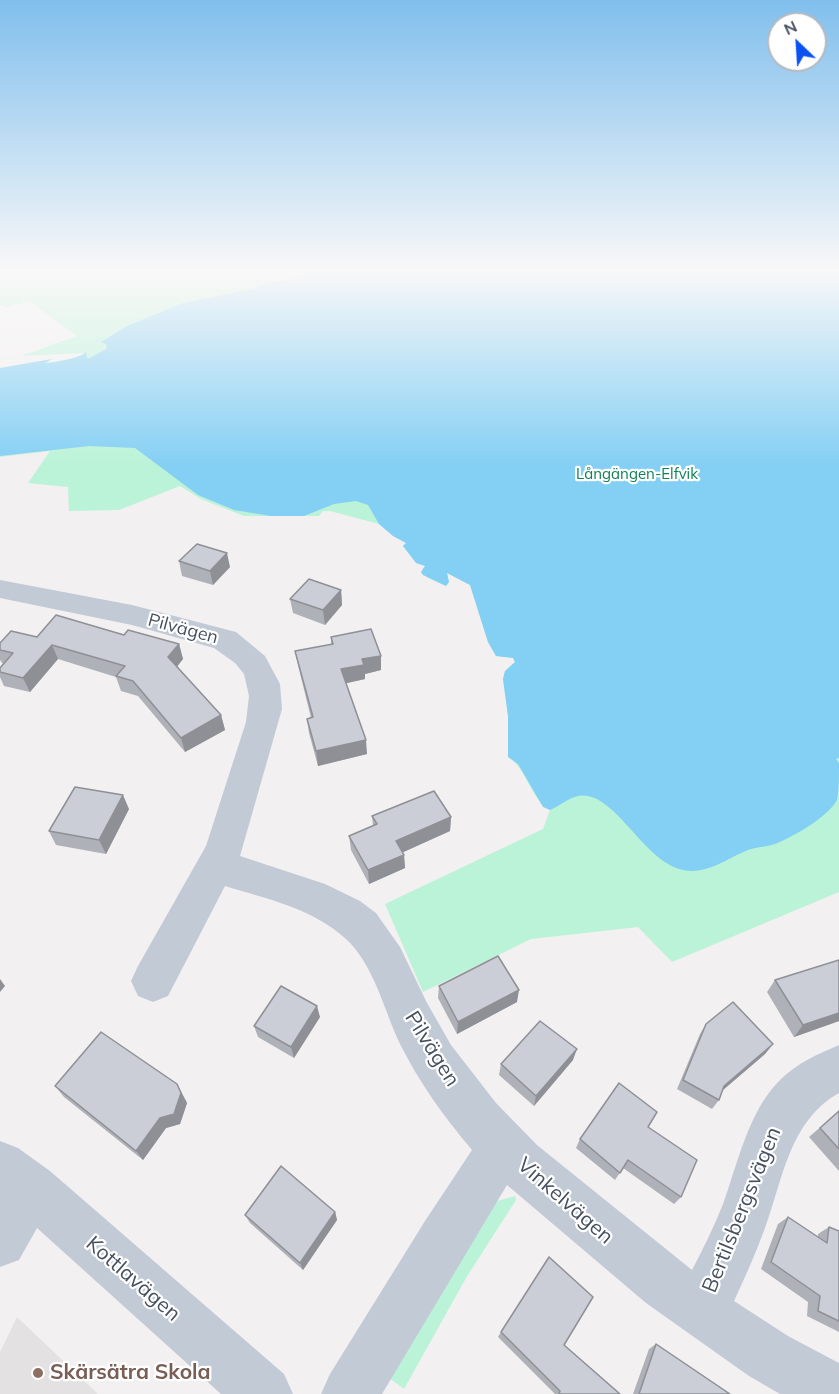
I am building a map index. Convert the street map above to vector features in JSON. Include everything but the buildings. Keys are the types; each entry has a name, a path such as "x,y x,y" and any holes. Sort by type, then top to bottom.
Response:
{"street":[{"name":"Pilvägen","path":"0,589 132,615 225,640 239,647 252,660 262,678 267,702 224,850 153,981"},
{"name":"Pilvägen","path":"216,866 290,889 343,912 364,928 379,951 417,1030 442,1073 503,1147"},
{"name":"Bertilsbergsvägen","path":"701,1309 739,1229 774,1126 790,1101 817,1077 839,1068"},
{"name":"Vinkelvägen","path":"350,1394 443,1239 503,1147 635,1262 761,1351 839,1393"},
{"path":"0,1241 16,1177"},
{"name":"Kottlavägen","path":"16,1177 264,1394"}],"shaded area":[{"name":"Skärsätra Skola","path":"17,1317 98,1394 0,1394 0,1352"}],"green space":[{"name":"Långängen-Elfvik","path":"839,335 839,892 672,962 638,927 531,939 423,992 385,904 543,829 550,810 538,799 520,769 508,757 508,716 503,679 505,671 515,662 513,658 496,656 488,642 470,585 447,573 449,582 446,586 428,578 421,572 425,566 413,558 403,546 406,543 379,524 330,511 323,511 319,516 244,516 201,499 180,486 119,510 69,511 68,487 28,483 50,451 0,457 0,368 52,359 45,363 82,357 84,353 21,356 77,336"},
{"path":"515,1196 516,1200 466,1278 404,1389 385,1375 494,1202"}],"water":[{"name":"Långängen-Elfvik","path":"112,335 839,335 839,758 836,759 839,763 839,787 837,800 818,820 791,837 775,844 748,850 709,868 692,871 668,864 654,854 604,803 591,797 574,797 550,810 543,807 518,764 508,757 508,716 503,679 505,671 515,662 513,658 496,656 488,642 470,585 447,573 449,582 446,586 423,575 421,572 425,566 416,563 403,546 406,543 379,524 368,505 356,501 334,504 304,516 271,516 234,510 198,495 135,448 89,446 0,456 0,368 52,359 45,363 60,361 86,352 87,358 90,358 106,349 107,345 101,342"}],"place":[{"name":"Skärsätra Skola","path":"38,1373"}]}
